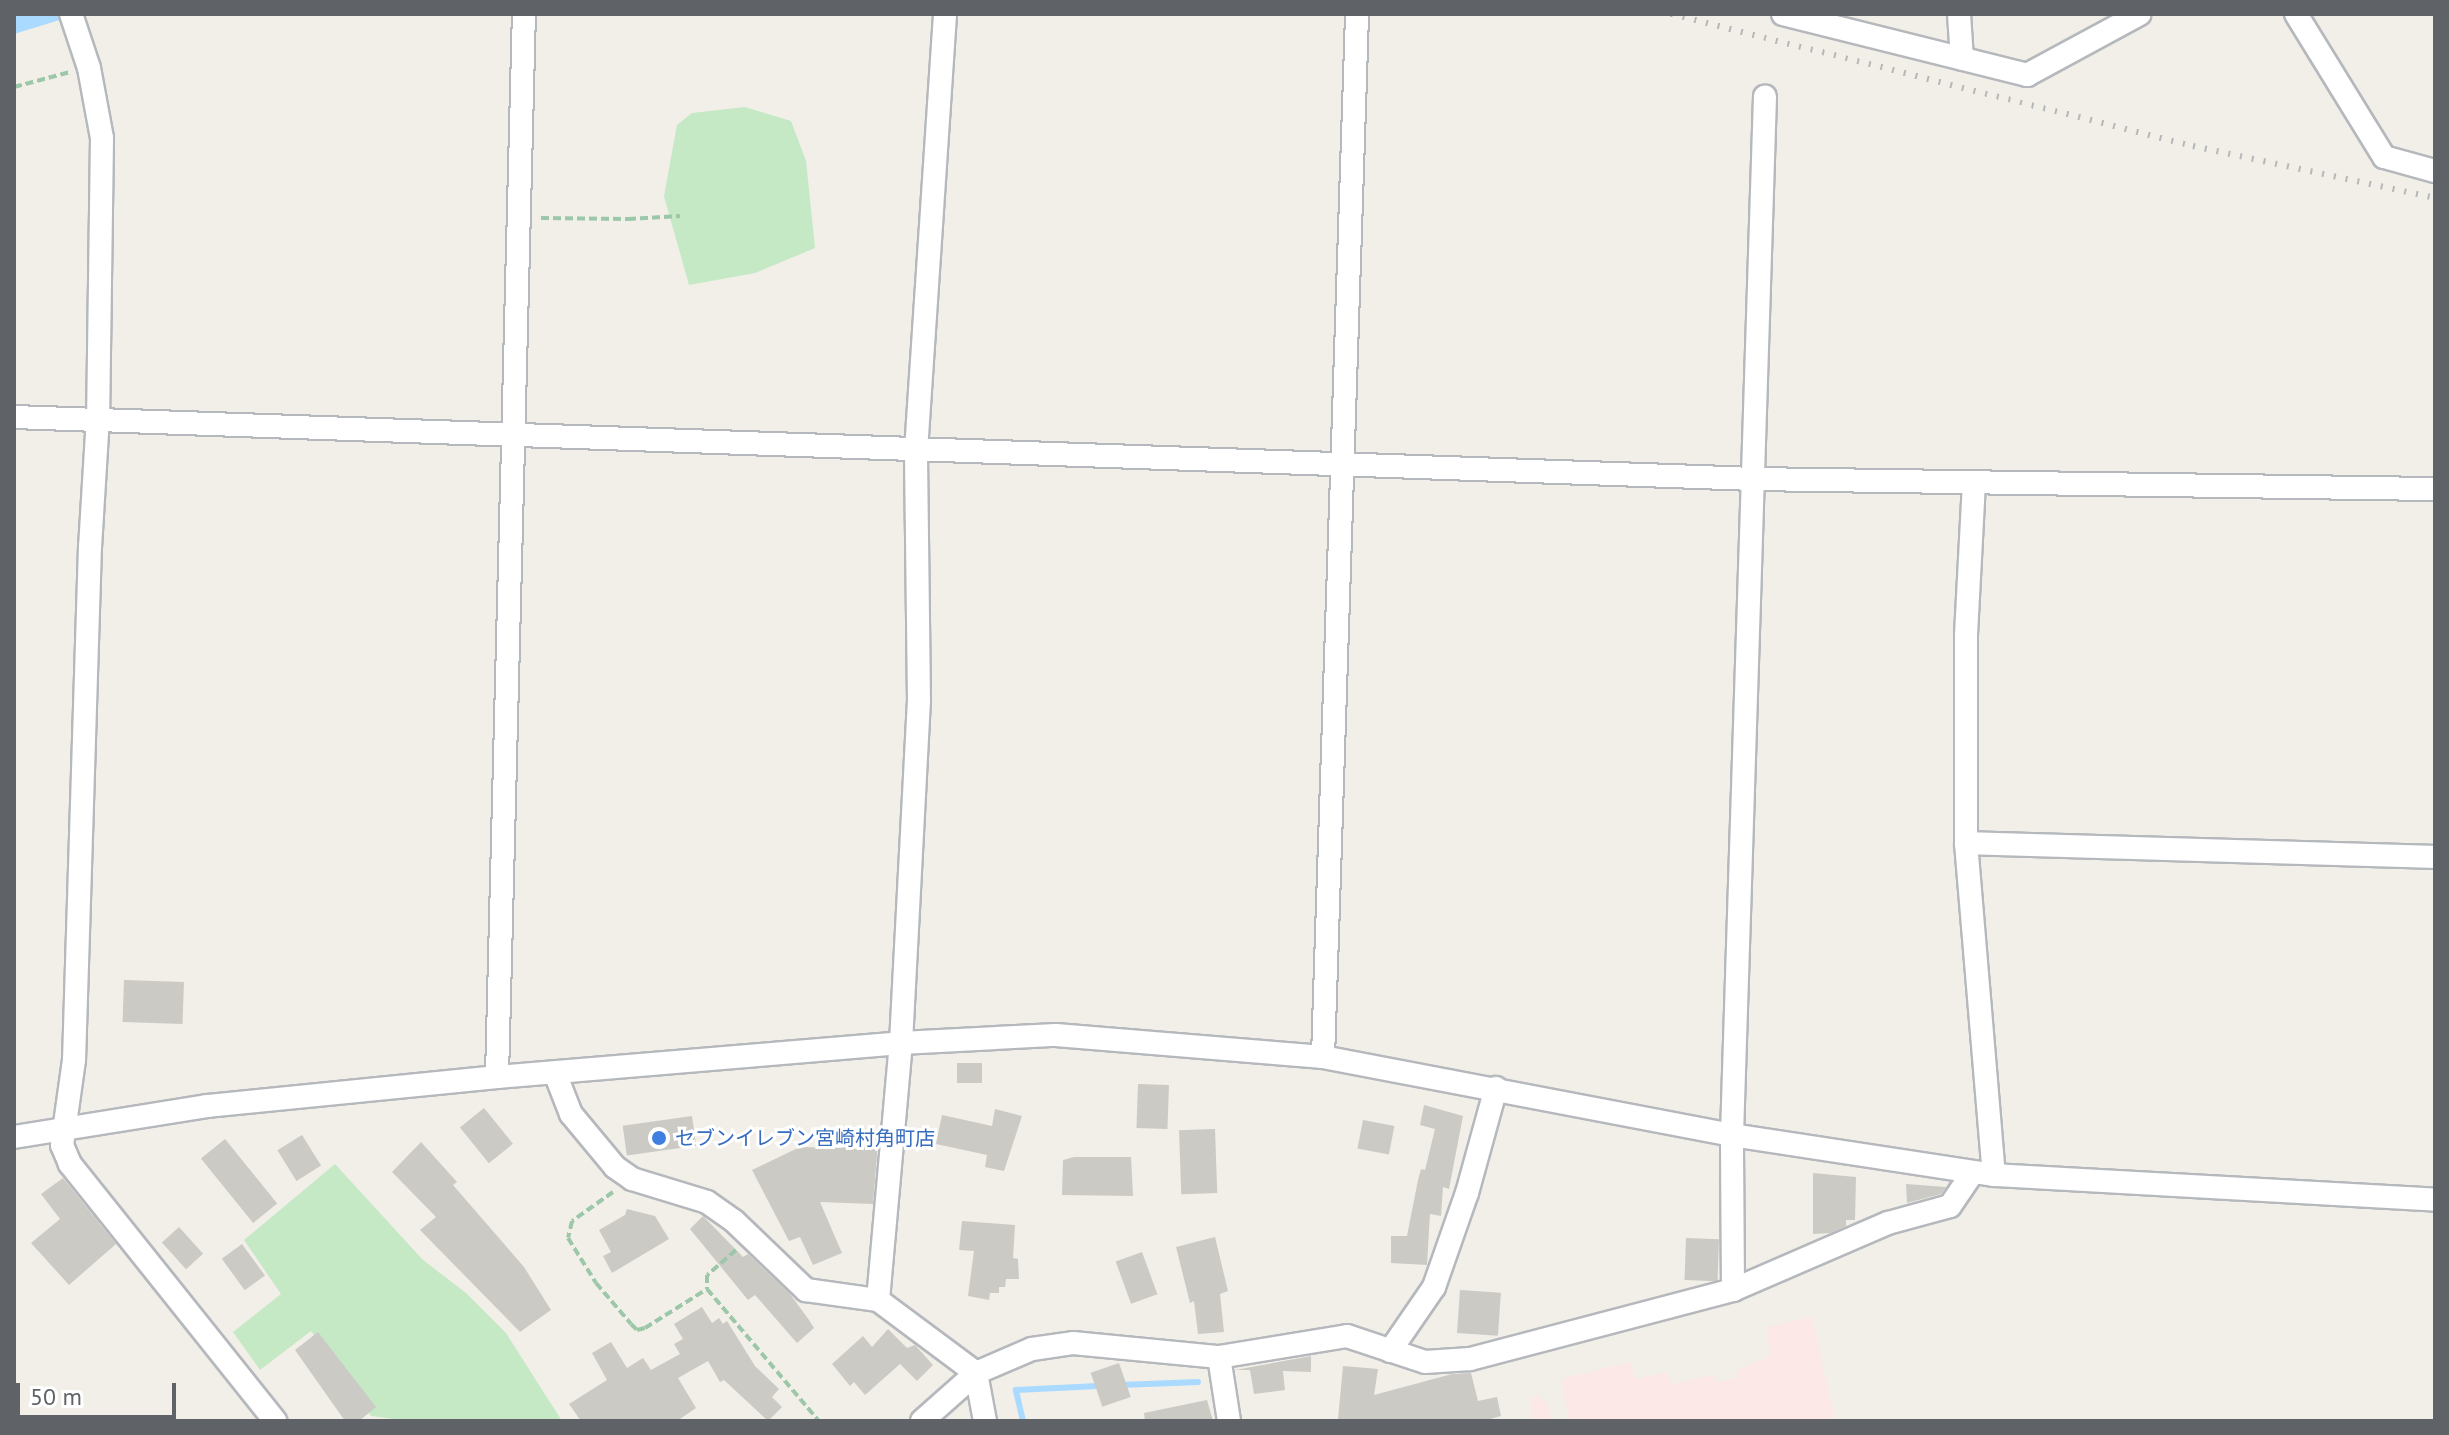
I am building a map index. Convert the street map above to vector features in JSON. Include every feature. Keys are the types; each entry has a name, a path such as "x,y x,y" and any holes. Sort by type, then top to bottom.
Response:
{"street":[{"path":"71,14 86,59 102,138 98,417 90,546 74,1060 62,1145 70,1164 275,1421"},
{"path":"497,1077 524,14"},
{"path":"878,1300 901,1043 919,701 916,451 945,14"},
{"path":"1323,1057 1357,14"},
{"path":"1783,14 2027,75 2111,21 2140,14"},
{"path":"1959,14 1962,59"},
{"path":"2296,14 2384,157 2435,171"},
{"path":"1733,1290 1732,1135 1765,97"},
{"path":"14,417 98,417 512,437 1751,479 2435,489"},
{"path":"922,1421 976,1373 1032,1349 1073,1343 1219,1357 1347,1336 1425,1362 1470,1359 1733,1290 1888,1223 1950,1206 1984,1174 1966,843 1966,636 1974,482"},
{"path":"1966,843 2435,857"},
{"path":"14,1137 207,1106 497,1077 901,1043 1056,1035 1323,1057 1732,1135 1984,1174 2435,1200"},
{"path":"555,1073 571,1114 615,1167 631,1179 707,1202 751,1236 806,1290 878,1300 976,1373 985,1421"},
{"path":"1390,1351 1434,1287 1467,1193 1496,1088"},
{"path":"1219,1357 1229,1421"}],"path":[{"path":"14,87 86,59"},
{"path":"518,218 680,216"},
{"path":"631,1179 572,1221 568,1238 596,1283 637,1330 707,1289"},
{"path":"751,1236 707,1275 707,1289 819,1421"}],"shaded area":[{"path":"1812,1317 1835,1421 1569,1421 1561,1379 1630,1362 1635,1379 1667,1372 1672,1384 1713,1375 1715,1382 1738,1378 1737,1371 1770,1355 1767,1327"},
{"path":"1537,1395 1548,1403 1551,1421 1533,1421 1531,1400"}],"green space":[{"path":"745,107 791,121 806,161 815,248 755,273 689,285 664,196 677,125 692,113"},
{"path":"335,1164 423,1260 466,1293 506,1333 562,1421 409,1421 371,1416 311,1331 260,1370 233,1332 281,1294 244,1240"}],"water":[{"path":"14,14 79,14 14,34"}],"building":[{"path":"124,980 184,982 182,1024 123,1022"},
{"path":"957,1063 982,1063 982,1083 957,1083"},
{"path":"1138,1084 1169,1085 1167,1129 1136,1128"},
{"path":"1424,1105 1463,1116 1449,1189 1443,1187 1441,1216 1430,1214 1427,1265 1391,1263 1391,1236 1407,1236 1418,1180 1421,1169 1425,1170 1435,1129 1420,1125"},
{"path":"484,1108 513,1144 489,1163 460,1128"},
{"path":"995,1109 1022,1116 1004,1171 985,1167 987,1155 936,1144 942,1115 992,1126"},
{"name":"セブンイレブン宮崎村角町店","path":"692,1116 696,1146 627,1155 623,1126"},
{"path":"1363,1120 1394,1126 1389,1155 1357,1148"},
{"path":"1215,1129 1217,1193 1181,1194 1179,1130"},
{"path":"842,1130 879,1131 873,1204 820,1202 842,1253 813,1265 800,1237 789,1241 752,1170 800,1147 842,1148"},
{"path":"302,1135 321,1166 296,1181 277,1150"},
{"path":"225,1139 277,1204 253,1223 201,1159"},
{"path":"421,1142 457,1182 453,1185 524,1267 551,1310 520,1332 420,1230 436,1217 392,1172"},
{"path":"1074,1157 1131,1157 1133,1196 1062,1195 1063,1160"},
{"path":"1813,1173 1856,1177 1855,1220 1846,1220 1846,1226 1831,1233 1813,1234"},
{"path":"63,1178 116,1244 69,1285 31,1243 60,1219 41,1194"},
{"path":"1906,1184 1946,1187 1941,1194 1907,1203"},
{"path":"627,1209 655,1216 669,1239 612,1273 603,1256 611,1252 599,1230 625,1215"},
{"path":"703,1216 743,1257 748,1254 790,1294 814,1328 797,1343 755,1295 748,1300 690,1229"},
{"path":"962,1221 1015,1225 1013,1258 1018,1259 1019,1279 1006,1279 1005,1287 999,1287 999,1293 990,1293 989,1300 968,1296 974,1251 959,1250"},
{"path":"179,1227 203,1254 186,1269 162,1242"},
{"path":"1215,1237 1228,1291 1220,1294 1224,1332 1198,1334 1194,1301 1190,1303 1176,1247"},
{"path":"1686,1238 1719,1239 1718,1281 1685,1280"},
{"path":"242,1244 265,1276 245,1290 222,1259"},
{"path":"1142,1252 1157,1294 1131,1304 1116,1262"},
{"path":"1460,1290 1501,1293 1498,1336 1457,1333"},
{"path":"702,1307 712,1323 719,1318 723,1324 727,1321 755,1366 779,1389 772,1397 782,1407 768,1421 724,1380 720,1382 708,1361 678,1378 696,1408 677,1421 581,1421 569,1404 607,1380 592,1353 611,1342 627,1368 643,1358 651,1370 680,1354 674,1344 683,1339 674,1324"},
{"path":"888,1329 907,1348 915,1345 933,1365 917,1381 900,1364 865,1395 854,1382 850,1386 832,1364 863,1336 872,1347"},
{"path":"318,1332 376,1407 359,1421 345,1421 295,1350"},
{"path":"1311,1356 1311,1372 1283,1371 1285,1390 1254,1394 1250,1370 1235,1370"},
{"path":"1119,1363 1131,1397 1102,1407 1091,1373"},
{"path":"1343,1366 1378,1369 1374,1395 1452,1374 1471,1373 1478,1401 1497,1397 1501,1416 1483,1421 1338,1419"},
{"path":"1207,1400 1213,1421 1145,1421 1144,1413"}],"waterway":[{"path":"1121,1385 1198,1382"},
{"path":"1023,1421 1016,1390 1098,1386"}],"railway":[{"path":"1671,14 2193,146 2435,198"}],"place":[{"name":"セブンイレブン宮崎村角町店","path":"659,1138"}]}
